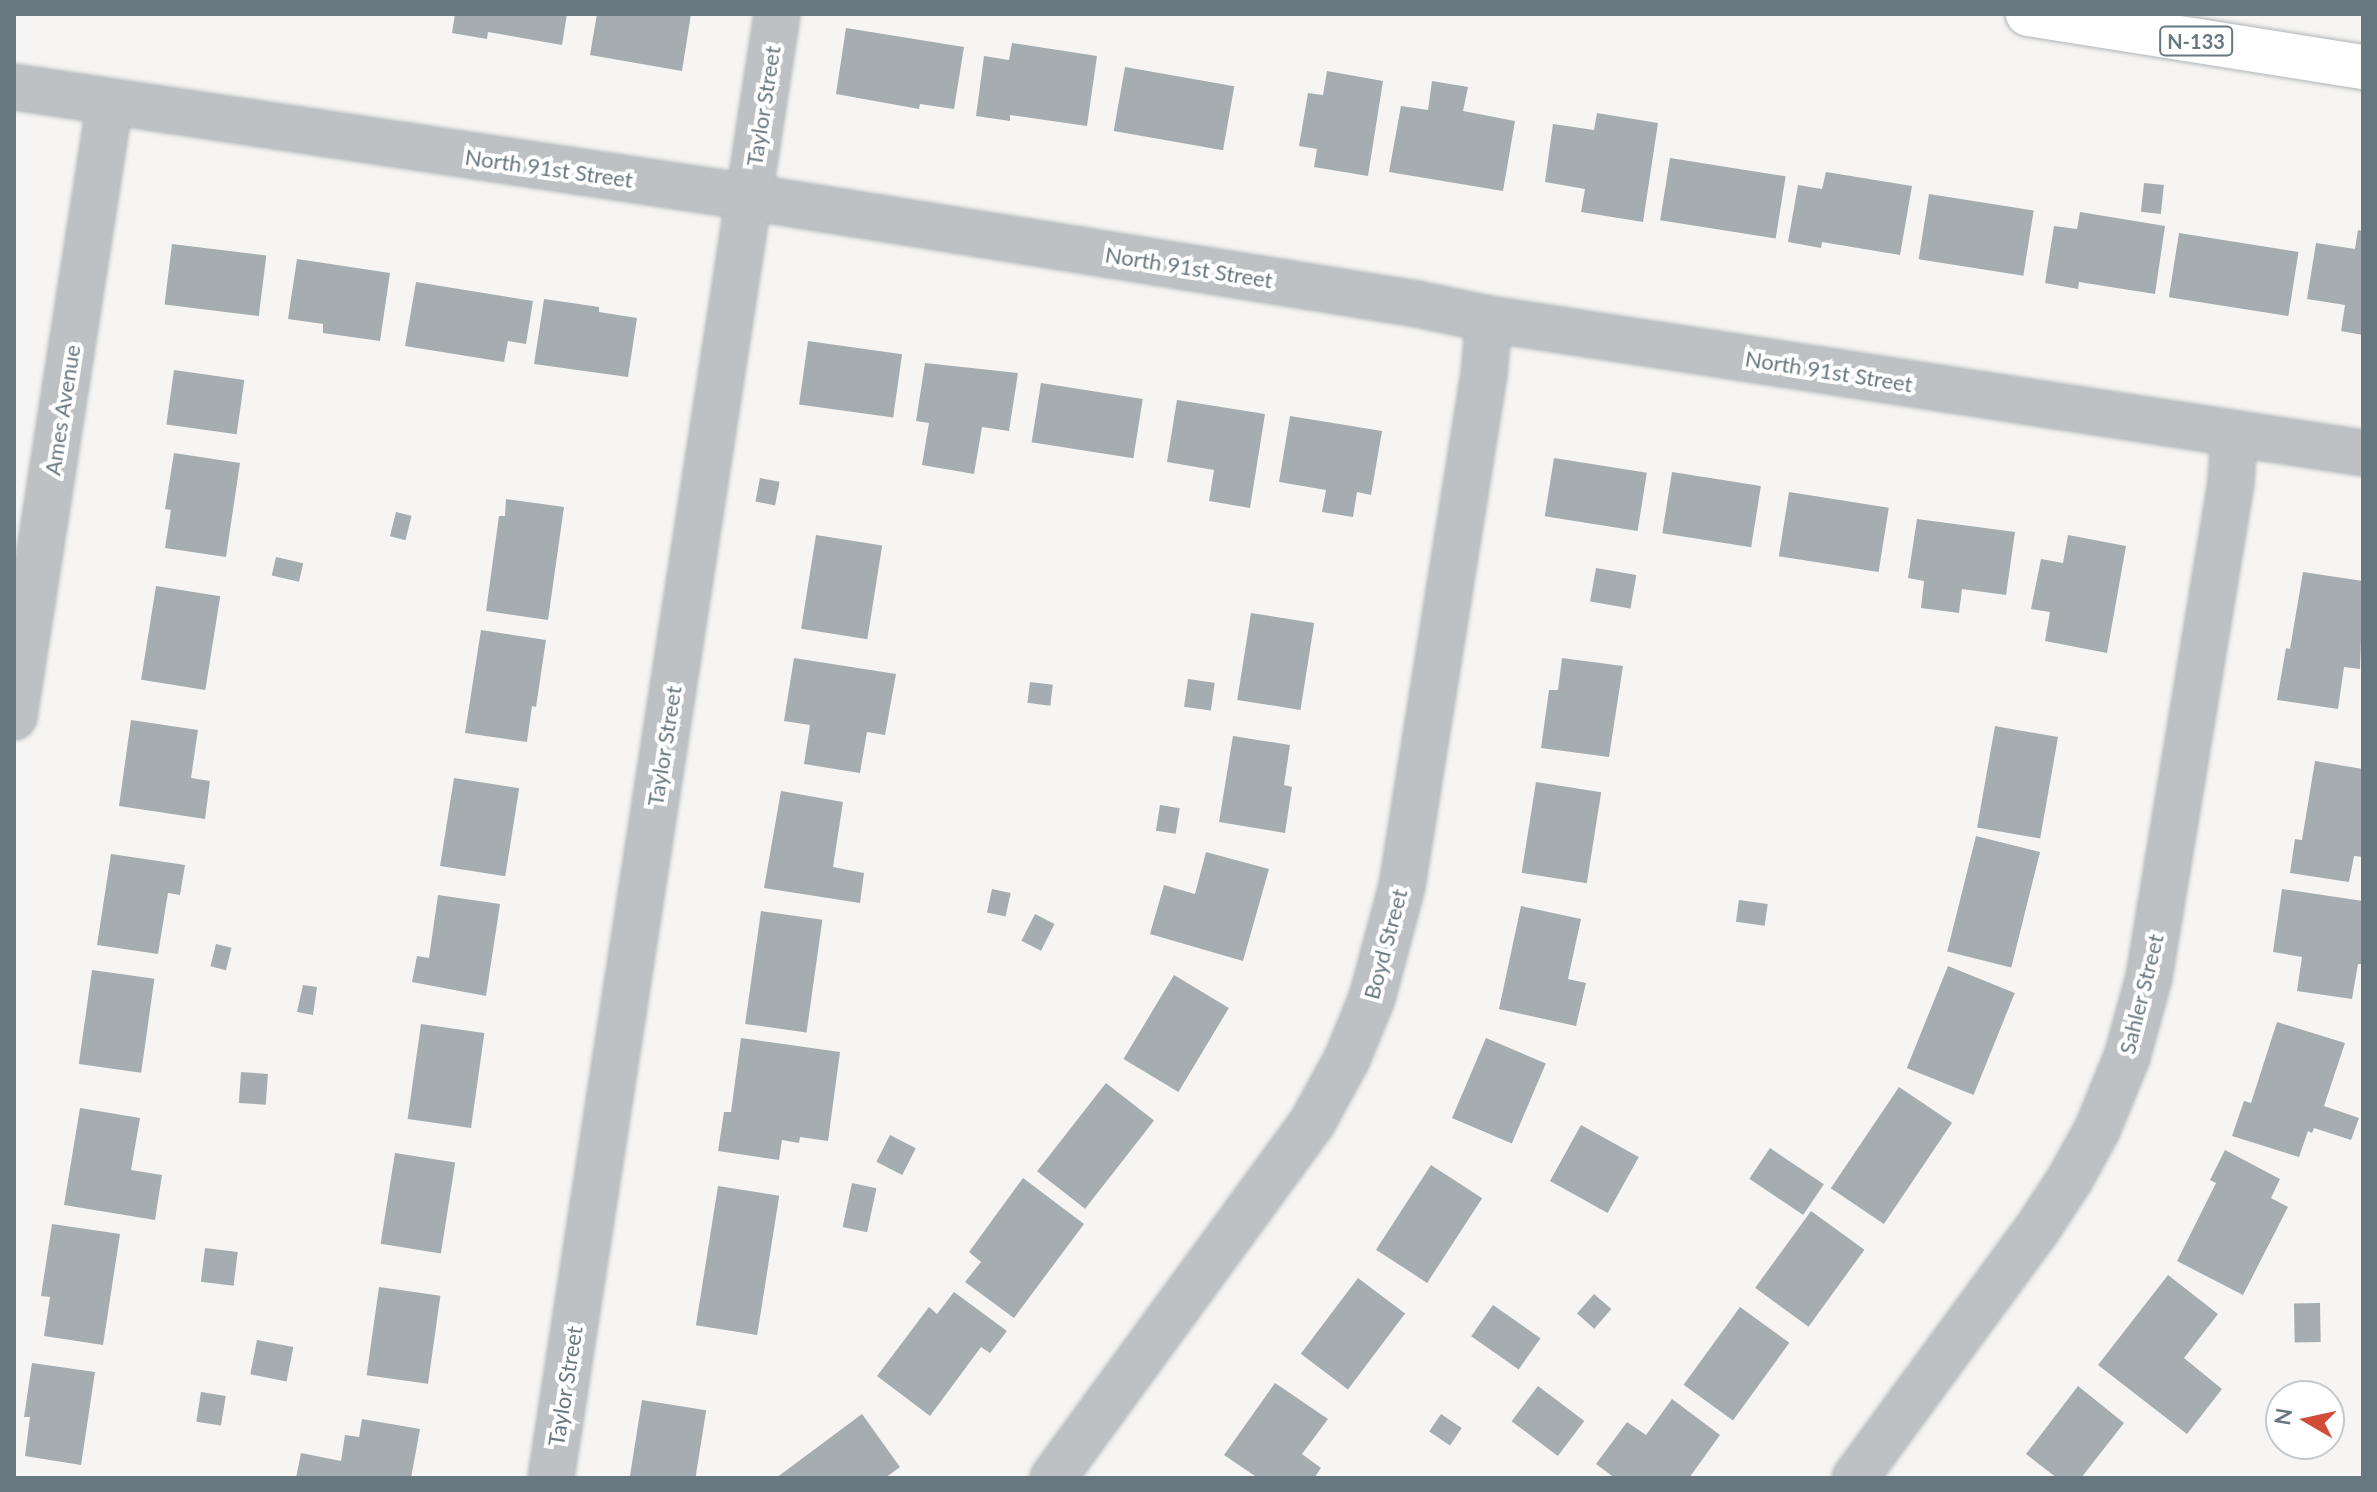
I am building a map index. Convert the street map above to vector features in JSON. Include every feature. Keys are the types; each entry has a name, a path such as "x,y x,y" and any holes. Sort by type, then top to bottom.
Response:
{"main road":[{"name":"N-133","path":"2028,14 2363,67"}],"street":[{"name":"Taylor Street","path":"551,1478 777,14"},
{"name":"North 91st Street","path":"14,87 749,197 1417,304 1489,319 2363,453"},
{"name":"Ames Avenue","path":"14,717 110,102"},
{"name":"Boyd Street","path":"1053,1478 1313,1121 1347,1059 1372,998 1402,886 1484,374 1489,319"},
{"name":"Sahler Street","path":"1855,1478 2062,1192 2097,1130 2127,1057 2149,977 2231,483 2234,434"}],"building":[{"path":"455,14 567,14 562,45 488,32 487,39 452,33"},
{"path":"597,14 691,14 682,71 590,55"},
{"path":"846,28 964,47 954,109 920,104 919,109 836,94"},
{"path":"1012,43 1097,56 1087,126 1010,115 1010,121 976,116 984,56 1009,60"},
{"path":"1125,67 1234,86 1223,150 1114,131"},
{"path":"1327,71 1383,81 1368,176 1314,167 1317,149 1299,146 1308,93 1323,95"},
{"path":"1432,81 1468,87 1463,111 1515,121 1503,191 1389,172 1401,106 1428,110"},
{"path":"1597,113 1658,123 1643,222 1581,212 1585,189 1545,182 1553,124 1594,130"},
{"path":"1670,158 1786,176 1776,239 1660,220"},
{"path":"1826,172 1912,186 1900,255 1822,242 1821,248 1788,242 1798,185 1822,189"},
{"path":"2144,183 2164,185 2161,214 2141,212"},
{"path":"1929,194 2034,211 2023,276 1919,259"},
{"path":"2080,212 2165,226 2155,294 2079,282 2078,289 2045,283 2054,226 2077,229"},
{"path":"2358,230 2363,231 2363,335 2341,331 2345,305 2307,299 2316,243 2355,249"},
{"path":"2179,233 2299,252 2288,316 2169,297"},
{"path":"172,244 266,256 259,316 165,305"},
{"path":"297,259 390,273 380,341 323,333 323,324 288,319"},
{"path":"416,282 533,301 526,344 508,341 504,362 405,346"},
{"path":"544,299 599,307 599,312 637,318 628,377 534,364"},
{"path":"808,341 902,354 893,418 799,404"},
{"path":"925,363 1018,373 1009,431 982,427 974,474 922,465 929,423 916,421"},
{"path":"174,370 244,380 237,434 166,424"},
{"path":"1041,383 1143,399 1133,458 1032,442"},
{"path":"1177,400 1265,414 1250,508 1209,501 1214,470 1167,462"},
{"path":"1290,416 1382,431 1371,495 1357,492 1353,517 1322,512 1326,490 1279,482"},
{"path":"174,453 240,463 226,557 165,548 171,510 165,509"},
{"path":"1554,458 1647,473 1638,531 1545,516"},
{"path":"1672,472 1761,486 1751,547 1662,533"},
{"path":"760,478 780,482 775,505 755,502"},
{"path":"1789,492 1889,508 1879,572 1779,556"},
{"path":"506,499 564,507 548,620 486,611 499,516 505,516"},
{"path":"396,512 412,516 405,540 390,536"},
{"path":"1917,519 2015,532 2006,595 1962,589 1959,613 1921,608 1924,581 1908,578"},
{"path":"816,535 882,545 867,639 801,629"},
{"path":"2068,535 2126,546 2107,653 2045,641 2050,612 2031,609 2041,559 2063,563"},
{"path":"276,557 303,563 299,582 272,576"},
{"path":"1596,568 1636,575 1630,609 1590,601"},
{"path":"2303,572 2363,581 2360,669 2344,667 2338,709 2277,700 2286,648 2290,649"},
{"path":"156,586 220,596 205,690 141,680"},
{"path":"1251,613 1314,623 1300,710 1237,700"},
{"path":"481,630 546,640 536,707 532,706 527,742 465,733"},
{"path":"794,658 896,674 885,735 867,732 860,773 804,764 810,725 784,721"},
{"path":"1562,658 1623,666 1609,757 1541,748 1549,690 1558,690"},
{"path":"1188,679 1215,683 1211,710 1184,707"},
{"path":"1030,682 1053,685 1050,706 1027,703"},
{"path":"131,720 198,730 191,778 210,781 205,819 119,806"},
{"path":"1995,726 2058,737 2040,839 1977,827"},
{"path":"1233,736 1290,745 1284,785 1292,787 1285,833 1219,822"},
{"path":"2315,761 2363,769 2363,857 2354,856 2349,882 2290,873 2295,839 2302,840"},
{"path":"454,778 519,788 505,876 440,866"},
{"path":"1536,782 1601,792 1587,883 1522,873"},
{"path":"781,791 843,802 833,867 864,873 860,903 764,888"},
{"path":"1160,805 1180,808 1176,834 1156,831"},
{"path":"1976,836 2040,852 2011,967 1947,951"},
{"path":"1206,852 1269,869 1243,961 1150,934 1164,885 1195,894"},
{"path":"111,854 185,865 180,895 168,893 158,954 97,945"},
{"path":"992,889 1011,893 1006,916 987,912"},
{"path":"2282,889 2363,901 2363,964 2358,964 2352,999 2297,991 2302,957 2273,952"},
{"path":"438,895 500,904 486,996 412,982 417,956 429,958"},
{"path":"1739,900 1768,904 1765,926 1736,922"},
{"path":"1521,906 1581,919 1568,979 1586,983 1576,1026 1499,1009"},
{"path":"761,911 822,920 807,1033 745,1024"},
{"path":"1035,914 1055,924 1041,951 1021,941"},
{"path":"216,944 232,948 226,970 210,966"},
{"path":"1948,966 2015,993 1974,1095 1907,1068"},
{"path":"92,970 154,979 141,1073 79,1064"},
{"path":"1174,975 1229,1008 1178,1092 1124,1059"},
{"path":"303,985 317,987 313,1015 297,1012"},
{"path":"2277,1022 2345,1043 2324,1106 2359,1118 2351,1140 2314,1128 2312,1133 2308,1131 2299,1157 2232,1136 2244,1101 2251,1103"},
{"path":"421,1024 484,1033 471,1128 408,1119"},
{"path":"741,1038 840,1052 828,1141 800,1137 799,1143 782,1140 779,1160 718,1151 724,1112 731,1112"},
{"path":"1486,1038 1546,1063 1512,1143 1452,1118"},
{"path":"241,1072 268,1074 266,1105 239,1103"},
{"path":"1106,1083 1154,1121 1085,1209 1037,1171"},
{"path":"1899,1087 1952,1123 1884,1224 1831,1188"},
{"path":"80,1108 140,1118 131,1170 162,1175 155,1220 64,1205"},
{"path":"1581,1125 1639,1157 1608,1213 1550,1181"},
{"path":"890,1135 916,1148 902,1175 876,1162"},
{"path":"1770,1148 1824,1184 1803,1215 1749,1179"},
{"path":"2225,1150 2280,1179 2271,1198 2288,1207 2243,1295 2177,1261 2216,1183 2210,1180"},
{"path":"395,1153 455,1163 441,1253 381,1244"},
{"path":"1431,1165 1482,1198 1427,1283 1376,1250"},
{"path":"1023,1178 1084,1224 1014,1318 965,1282 981,1262 969,1252"},
{"path":"852,1183 876,1188 867,1232 843,1227"},
{"path":"718,1186 779,1196 757,1335 696,1325"},
{"path":"1811,1211 1864,1250 1809,1327 1755,1288"},
{"path":"52,1224 120,1234 103,1345 44,1336 50,1297 41,1296"},
{"path":"205,1248 238,1252 234,1286 201,1282"},
{"path":"2168,1275 2218,1314 2184,1358 2222,1389 2187,1434 2098,1365"},
{"path":"1358,1278 1405,1314 1348,1389 1301,1354"},
{"path":"379,1287 440,1296 428,1384 367,1375"},
{"path":"954,1292 1007,1331 990,1353 981,1347 930,1416 877,1376 929,1307 937,1314"},
{"path":"1594,1294 1611,1309 1594,1329 1577,1314"},
{"path":"2294,1303 2320,1303 2321,1342 2295,1342"},
{"path":"1493,1305 1541,1338 1519,1369 1471,1336"},
{"path":"1740,1307 1789,1343 1733,1421 1684,1385"},
{"path":"257,1340 293,1347 287,1381 250,1374"},
{"path":"32,1363 95,1372 81,1465 25,1456 30,1417 24,1417"},
{"path":"1275,1383 1328,1419 1302,1454 1321,1468 1314,1478 1258,1478 1224,1455"},
{"path":"1538,1386 1584,1421 1558,1456 1512,1421"},
{"path":"2078,1386 2124,1423 2081,1478 2057,1478 2026,1454"},
{"path":"201,1392 226,1396 221,1426 196,1422"},
{"path":"1672,1399 1720,1435 1689,1478 1615,1478 1596,1464 1627,1422 1646,1435"},
{"path":"642,1400 706,1410 695,1478 630,1478"},
{"path":"862,1414 900,1467 885,1478 776,1478"},
{"path":"1441,1414 1462,1428 1450,1445 1429,1431"},
{"path":"362,1419 420,1429 411,1478 296,1478 301,1453 341,1461 345,1435 359,1437"}]}
